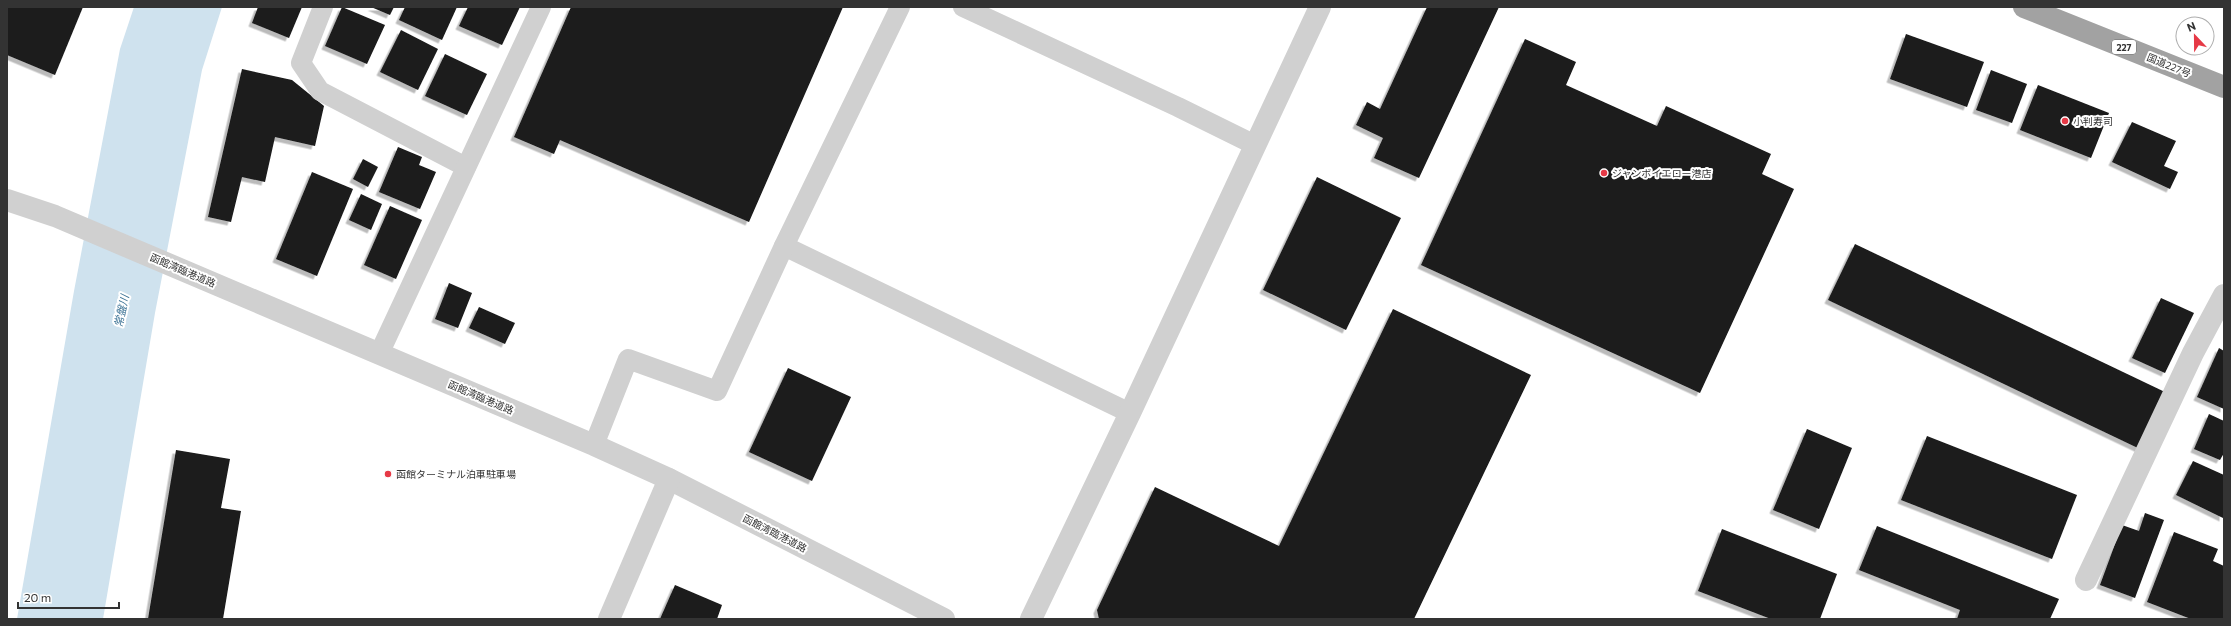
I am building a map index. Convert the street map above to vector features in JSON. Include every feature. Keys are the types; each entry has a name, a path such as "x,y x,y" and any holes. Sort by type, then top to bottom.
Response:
{"highway":[{"name":"国道227号","path":"2024,7 2224,86"}],"street":[{"path":"1031,619 1130,413 1320,7"},
{"name":"函館湾臨港道路","path":"7,200 55,216 594,445 669,479 944,619"},
{"path":"2086,580 2193,353 2224,295"},
{"path":"609,619 669,479"}],"lane":[{"path":"323,7 301,64 320,91 466,167"},
{"path":"379,354 542,7"},
{"path":"594,445 628,359 717,391 784,246 900,7"},
{"path":"963,7 1256,145"},
{"path":"784,246 1130,413"}],"water":[{"name":"常盤川","path":"134,7 222,7 202,70 155,313 103,619 17,619 74,291 120,49"}],"building":[{"path":"7,7 83,7 55,75 7,55"},
{"path":"258,7 302,7 289,38 252,23"},
{"path":"342,7 385,25 367,64 325,46"},
{"path":"371,7 394,7 390,15"},
{"path":"405,7 457,7 442,40 399,20"},
{"path":"468,7 520,7 502,45 459,26"},
{"path":"571,7 843,7 749,222 560,140 554,154 514,137"},
{"path":"1427,7 1499,7 1419,178 1374,158 1383,138 1356,125 1367,102 1380,109"},
{"path":"401,30 438,49 418,90 380,72"},
{"path":"1906,34 1984,62 1967,107 1890,79"},
{"path":"1525,39 1576,62 1566,85 1657,126 1666,106 1771,154 1762,174 1794,189 1700,393 1421,265"},
{"path":"445,54 487,74 467,115 425,96"},
{"path":"242,69 292,80 324,106 315,146 275,137 265,182 242,177 231,222 208,217"},
{"path":"1991,70 2027,84 2012,123 1976,110"},
{"path":"2038,85 2109,113 2091,158 2020,130"},
{"path":"2132,122 2176,141 2164,166 2178,172 2170,189 2112,162"},
{"path":"398,147 422,157 419,165 436,172 420,209 379,192"},
{"path":"363,159 378,167 368,187 353,179"},
{"path":"312,172 353,189 317,276 276,259"},
{"path":"1317,177 1401,218 1346,330 1263,290"},
{"path":"361,194 382,204 371,230 349,220"},
{"path":"390,206 422,220 396,279 364,265"},
{"path":"1855,244 2167,393 2140,449 1828,300"},
{"path":"449,283 472,293 458,328 435,319"},
{"path":"2161,298 2194,313 2165,373 2132,358"},
{"path":"479,307 515,323 505,344 469,328"},
{"path":"1393,309 1531,375 1414,619 1099,619 1097,610 1155,487 1279,546"},
{"path":"2219,348 2224,351 2224,409 2197,397"},
{"path":"788,368 851,397 812,481 749,452"},
{"path":"2209,414 2224,421 2224,453 2220,460 2194,449"},
{"path":"1807,429 1852,448 1819,529 1773,510"},
{"path":"1927,436 2077,495 2052,559 1901,500"},
{"path":"176,450 230,459 221,508 241,511 223,619 148,619"},
{"path":"2193,461 2224,475 2223,518 2176,495"},
{"path":"2145,513 2164,520 2135,598 2100,585 2122,525 2139,531"},
{"path":"1877,526 2059,599 2050,619 1957,619 1960,610 1859,570"},
{"path":"1722,529 1837,574 1820,619 1771,619 1698,591"},
{"path":"2174,532 2218,549 2213,561 2224,566 2224,619 2191,619 2147,602"},
{"path":"675,585 722,605 717,619 660,619"}],"place":[{"name":"小判寿司","path":"2065,121"},
{"name":"ジャンボイエロー港店","path":"1604,173"},
{"name":"函館ターミナル泊車駐車場","path":"388,474"}]}
